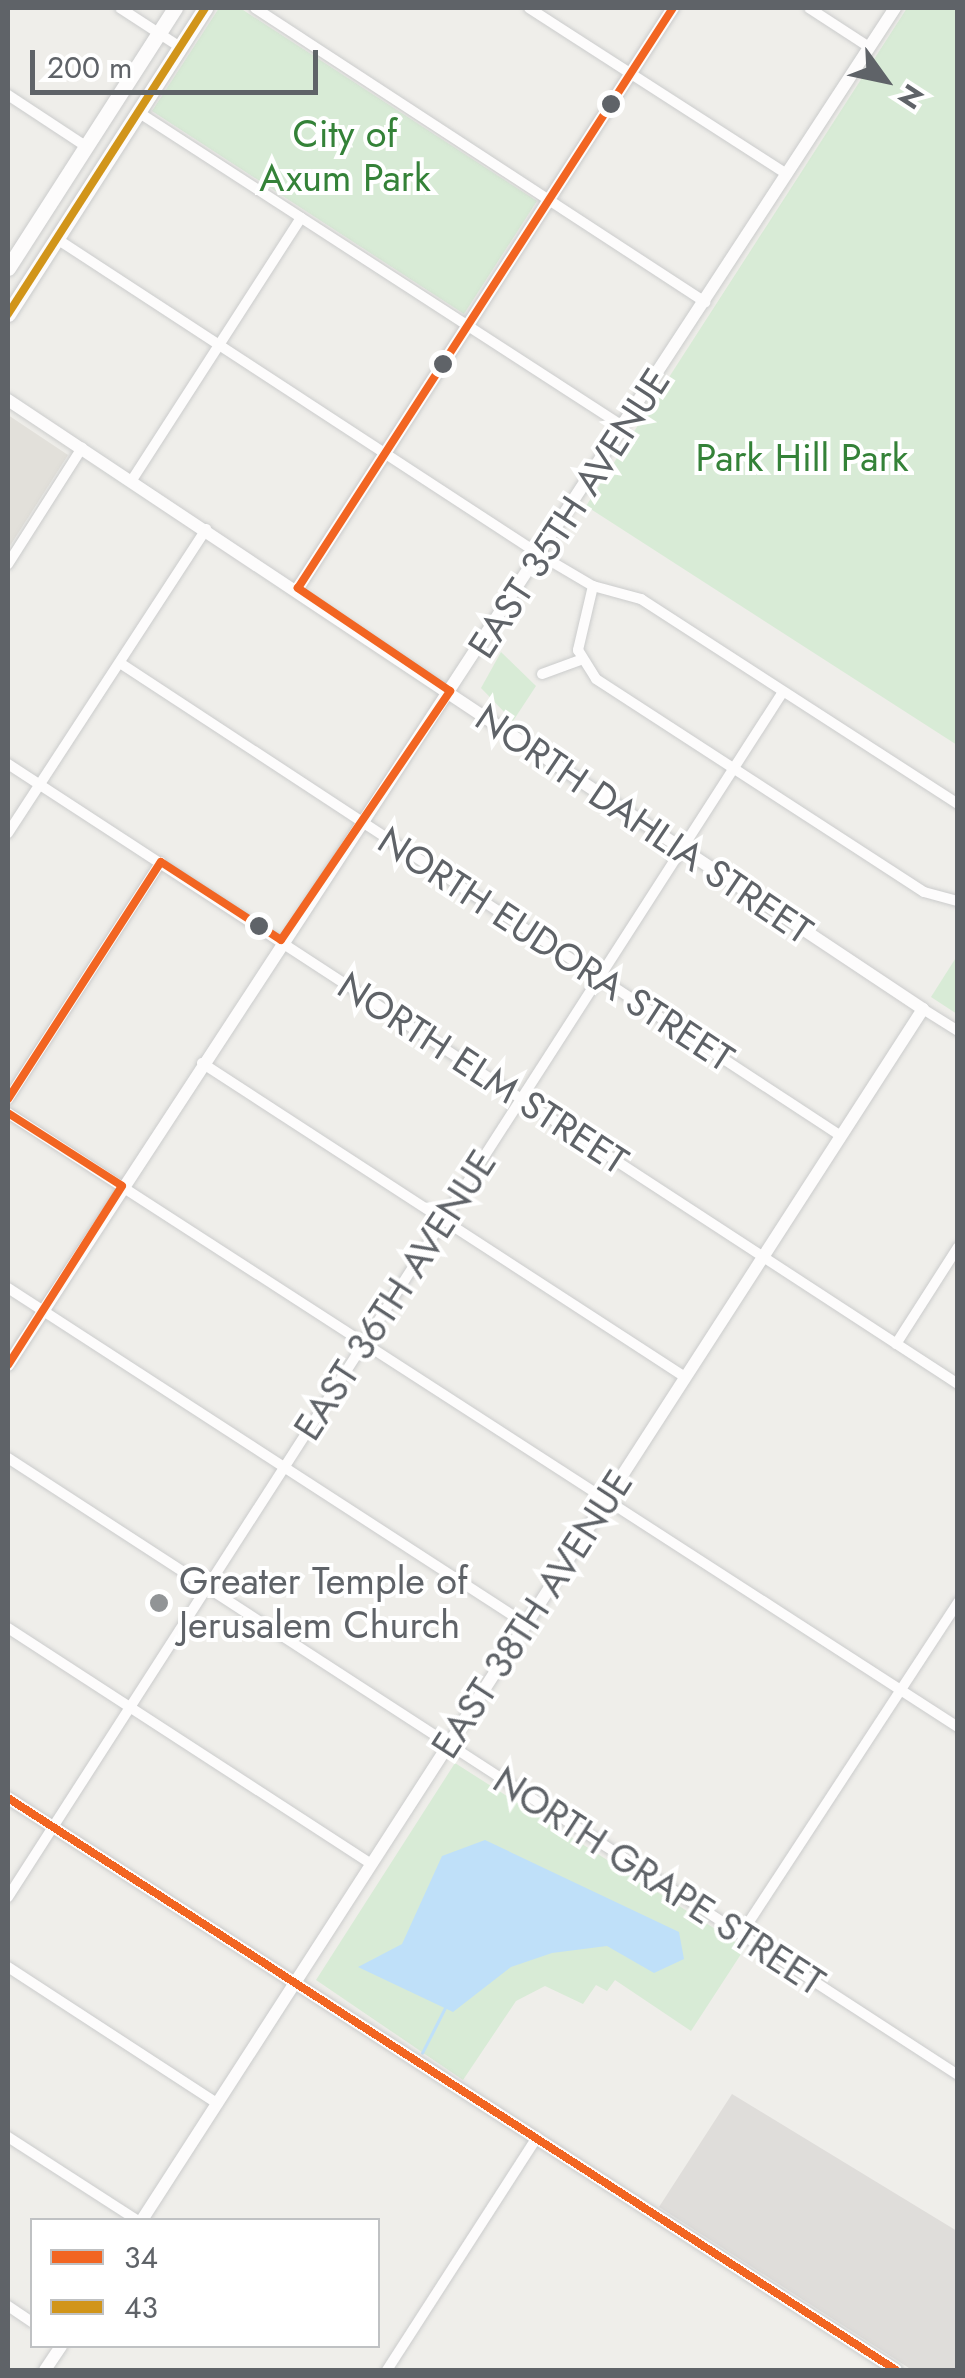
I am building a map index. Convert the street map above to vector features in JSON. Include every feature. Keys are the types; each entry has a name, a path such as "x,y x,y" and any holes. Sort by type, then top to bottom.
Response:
{"main road":[{"path":"9,263 82,144 175,8"},
{"path":"8,314 144,116 180,46 205,8"}],"street":[{"path":"120,8 180,46"},
{"path":"255,8 705,302"},
{"path":"529,8 787,174"},
{"path":"298,588 673,8"},
{"path":"809,8 870,47"},
{"name":"EAST 35TH AVENUE","path":"8,1366 358,819 542,556 895,8"},
{"path":"8,95 82,144"},
{"path":"144,116 624,427"},
{"path":"132,480 302,218"},
{"path":"56,239 542,556 593,586 642,599 958,804"},
{"name":"NORTH DAHLIA STREET","path":"8,400 298,588 680,852 958,1032"},
{"path":"8,564 78,446"},
{"path":"8,833 206,529"},
{"path":"580,660 593,586"},
{"path":"542,674 580,660"},
{"path":"580,660 733,770 924,892 958,902"},
{"name":"NORTH EUDORA STREET","path":"120,664 841,1136"},
{"name":"EAST 36TH AVENUE","path":"8,1898 782,693"},
{"name":"NORTH ELM STREET","path":"8,764 958,1384"},
{"path":"8,1099 160,862"},
{"name":"EAST 38TH AVENUE","path":"140,2218 923,1010"},
{"path":"202,1063 685,1377"},
{"path":"8,1112 958,1727"},
{"path":"896,1344 958,1247"},
{"path":"8,1288 526,1624"},
{"name":"NORTH GRAPE STREET","path":"8,1458 958,2075"},
{"path":"741,1934 958,1602"},
{"path":"8,1628 371,1864"},
{"path":"8,1798 896,2370"},
{"path":"8,1966 217,2103"},
{"path":"8,2137 136,2218"},
{"path":"387,2370 537,2137"},
{"path":"8,2306 30,2321"},
{"path":"45,2370 60,2348"}],"shaded area":[{"path":"8,415 68,455 8,549"},
{"path":"732,2094 957,2231 957,2370 912,2370 659,2207"}],"green space":[{"name":"City of Axum Park","path":"219,8 240,8 537,201 464,314 152,111"},
{"name":"Park Hill Park","path":"907,8 957,8 957,745 586,506"},
{"path":"501,652 536,686 513,721 481,688"},
{"path":"957,956 957,1014 931,997"},
{"path":"455,1763 745,1948 691,2031 615,1980 607,1991 596,1985 583,2004 545,1986 516,2001 463,2080 316,1980"}],"water":[{"path":"485,1840 679,1932 684,1959 654,1973 607,1946 552,1953 511,1967 453,2012 358,1967 402,1944 442,1856"}],"waterway":[{"path":"422,2053 448,2002"}],"transit line":[{"name":"43","path":"8,314 205,8"},
{"name":"34","path":"8,1099 161,862 281,940 450,691 298,588 673,8"},
{"name":"34","path":"8,1113 122,1186 8,1365"},
{"name":"34","path":"8,1798 896,2370"}],"place":[{"name":"Greater Temple of Jerusalem Church","path":"159,1603"}]}
